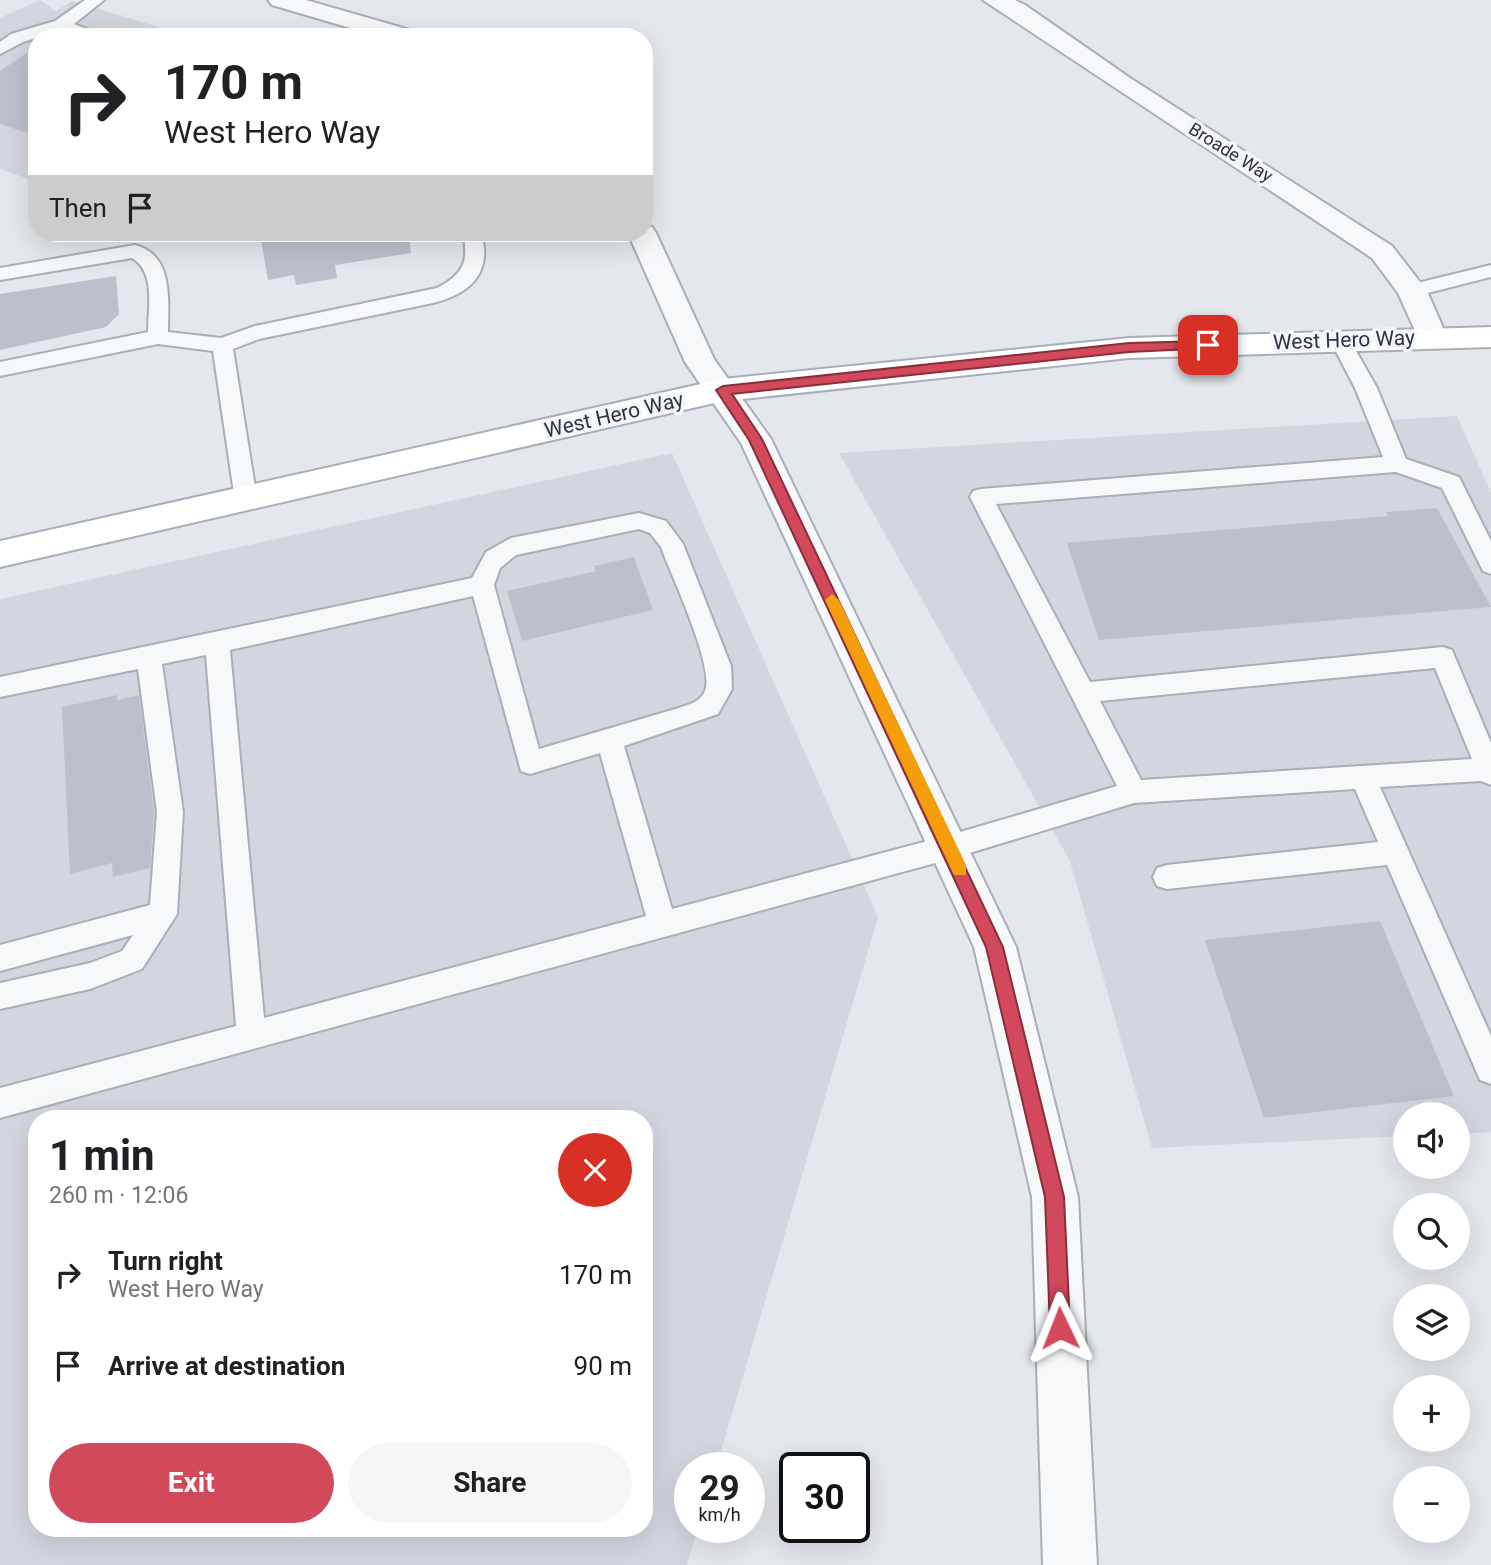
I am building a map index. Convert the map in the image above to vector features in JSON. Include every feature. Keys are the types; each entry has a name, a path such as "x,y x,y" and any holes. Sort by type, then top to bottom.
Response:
{"main road":[{"name":"West Hero Way","path":"0,554 723,390 1129,348 1491,337"}],"street":[{"path":"280,0 358,28"},
{"name":"Broade Way","path":"995,0 1017,10 1121,83 1291,190 1382,252 1412,291 1432,337"},
{"path":"646,242 700,362 723,390 755,439 995,947 1055,1197 1070,1565"}],"lane":[{"path":"51,28 61,25 96,0"},
{"path":"61,25 71,28"},
{"path":"0,49 28,35"},
{"path":"0,369 158,337 222,345 255,333 433,297 459,287 472,271 478,259 474,242"},
{"path":"0,274 135,251 144,255 156,270 158,337"},
{"path":"1412,291 1491,271"},
{"path":"1340,340 1366,388 1397,464"},
{"path":"222,345 246,499"},
{"path":"1134,792 981,497 1397,464 1451,484 1491,565"},
{"path":"639,521 658,527 671,544 719,666 719,689 709,707 530,764 482,585 489,562 497,553 511,547 615,523 639,521"},
{"path":"0,687 482,585"},
{"path":"217,643 251,1035"},
{"path":"0,996 90,976 132,960 163,914 170,812 149,657"},
{"path":"0,1103 950,847 1134,792 1490,771 1443,657 1083,693"},
{"path":"609,739 662,925"},
{"path":"1363,778 1491,1070"},
{"path":"1167,877 1396,852"},
{"path":"0,958 163,914"}],"shaded area":[{"path":"40,0 56,11 73,1 162,28 28,28 28,179 0,169 0,18"},
{"path":"1457,416 1491,493 1491,1132 1470,1133 1470,1102 1393,1102 1393,1137 1152,1148 1070,861 839,453"},
{"path":"672,453 878,917 721,1452 674,1452 674,1543 694,1543 687,1565 0,1565 0,599"}],"building":[{"path":"28,52 28,133 0,124 0,71"},
{"path":"262,242 410,242 411,253 335,265 337,278 296,285 294,275 268,280"},
{"path":"116,276 119,314 106,327 0,350 0,294"},
{"path":"1437,508 1491,607 1099,640 1067,543 1388,516 1386,512"},
{"path":"634,557 653,610 522,641 507,591 596,571 594,566"},
{"path":"117,695 117,700 139,695 154,812 150,868 113,877 112,863 70,874 62,707"},
{"path":"1380,921 1454,1096 1264,1118 1205,940"}],"slow traffic":[{"path":"832,600 960,870"}],"route":[{"path":"1060,1328 1055,1197 995,947 755,439 723,390 1010,359 1129,348 1208,345"}]}
